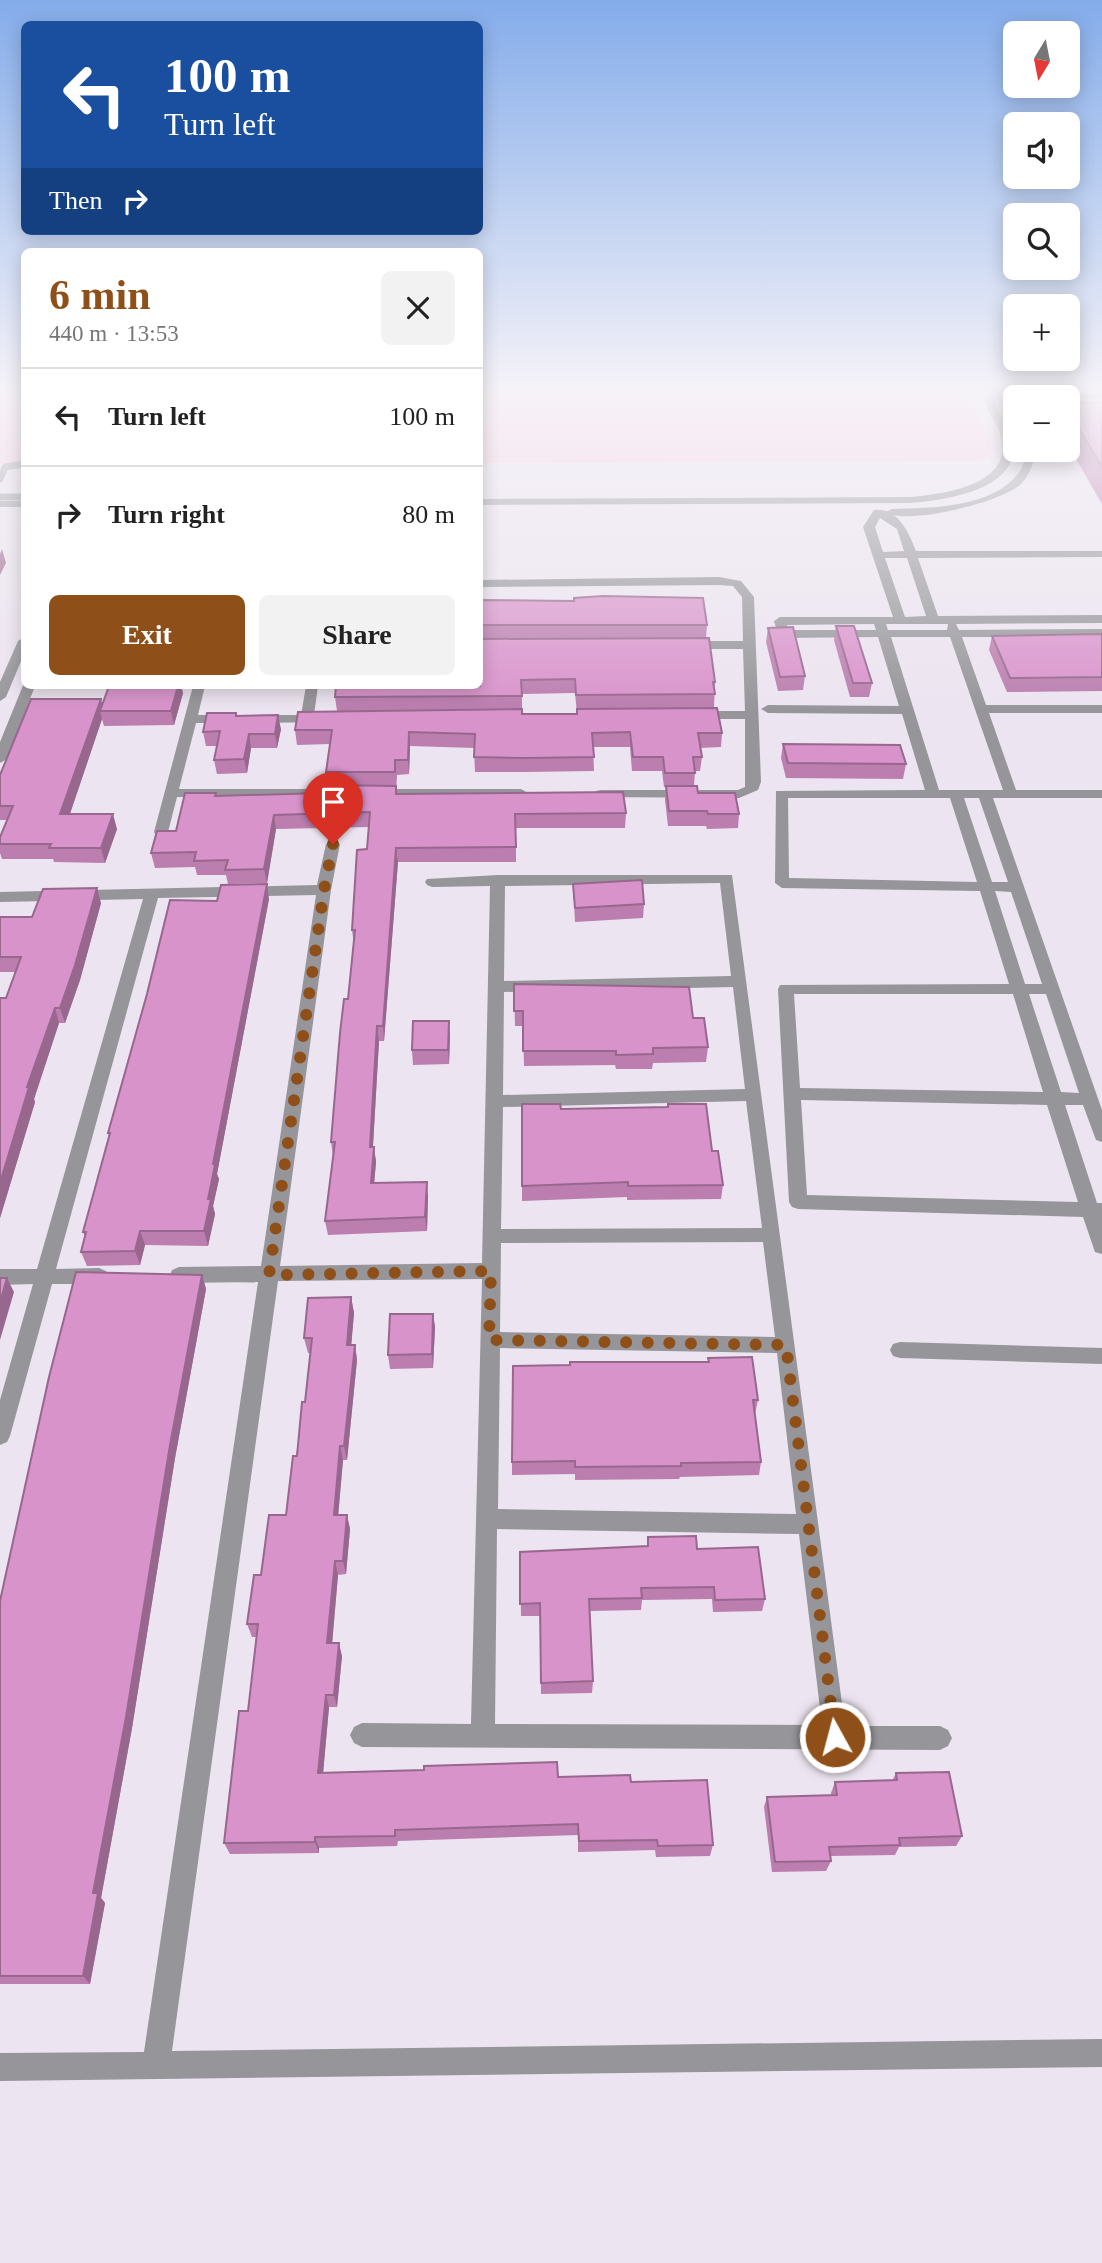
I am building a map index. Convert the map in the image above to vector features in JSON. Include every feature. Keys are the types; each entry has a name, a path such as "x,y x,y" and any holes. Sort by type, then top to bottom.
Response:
{"street":[{"path":"483,514 876,506 913,500"},
{"path":"483,502 947,509 981,500"},
{"path":"0,504 21,504"},
{"path":"876,506 902,527 933,620"},
{"path":"876,506 869,527 900,620"},
{"path":"0,516 21,515"},
{"path":"878,555 1102,554"},
{"path":"483,583 719,581 737,583 748,597 754,782 751,790 739,794 587,793"},
{"path":"950,619 1011,794"},
{"path":"1102,619 780,621 784,635 1102,633"},
{"path":"879,620 933,794"},
{"path":"668,645 749,645"},
{"path":"0,697 3,683 21,647"},
{"path":"3,683 21,683"},
{"path":"0,760 28,689"},
{"path":"161,832 198,689"},
{"path":"307,719 312,689"},
{"path":"768,709 907,710"},
{"path":"983,709 1102,709"},
{"path":"682,716 752,715"},
{"path":"191,719 335,719"},
{"path":"172,793 531,793"},
{"path":"1017,887 782,883 781,794 1102,794"},
{"path":"956,794 1054,1098 1096,1210 1102,1247"},
{"path":"985,794 1102,1135"},
{"path":"156,2065 324,890 333,844"},
{"path":"432,882 727,878 835,1737"},
{"path":"483,1737 498,880"},
{"path":"0,897 324,890"},
{"path":"0,1436 152,894"},
{"path":"496,987 740,981"},
{"path":"1052,989 786,989 798,1202 1096,1210"},
{"path":"792,1094 1090,1098"},
{"path":"494,1101 754,1096"},
{"path":"491,1236 772,1235"},
{"path":"163,1276 491,1271"},
{"path":"0,1277 123,1276"},
{"path":"489,1340 786,1345"},
{"path":"900,1350 1102,1356"},
{"path":"487,1519 808,1524"},
{"path":"362,1735 940,1738"},
{"path":"0,2067 1102,2053"}],"building":[{"path":"574,598 703,598 707,625 483,625 483,600 574,601"},
{"path":"836,626 854,626 872,683 853,683"},
{"path":"793,627 805,676 780,677 768,628"},
{"path":"1102,634 1102,677 1010,678 992,636"},
{"path":"709,638 715,694 576,695 575,679 521,680 522,696 335,697 336,689 483,689 483,639"},
{"path":"108,689 177,689 171,711 100,711"},
{"path":"31,699 101,699 60,814 113,814 101,848 0,844 0,837 13,806 0,806 0,775"},
{"path":"717,708 722,733 698,733 702,757 693,757 695,773 665,773 663,757 633,757 630,732 592,733 594,757 525,758 474,757 475,734 409,732 408,760 395,760 395,772 326,772 332,730 295,730 298,712 522,709 522,714 577,714 577,709"},
{"path":"207,713 236,713 236,716 278,715 275,734 249,734 244,759 214,760 220,731 203,732"},
{"path":"783,744 900,745 906,764 788,763"},
{"path":"325,785 396,786 396,794 623,792 626,813 515,814 516,847 396,848 383,1026 377,1026 370,1147 374,1147 371,1183 427,1182 425,1217 325,1221 335,1142 331,1142 340,1033 344,999 348,999 355,930 352,930 357,850 367,849 370,812 274,815 264,869 225,870 228,860 194,861 196,852 151,853 157,831 176,831 185,793 216,793 215,796 323,793"},
{"path":"666,786 697,786 698,793 735,793 739,814 669,811"},
{"path":"642,880 644,904 575,908 573,884"},
{"path":"267,884 213,1164 215,1165 208,1199 211,1199 204,1231 140,1231 135,1251 81,1252 86,1232 83,1232 108,1133 170,900 217,901 221,885"},
{"path":"97,888 60,1008 55,1008 27,1087 0,1183 0,998 6,998 21,957 0,957 0,917 32,917 43,889"},
{"path":"514,984 689,987 693,1018 704,1018 708,1047 653,1048 653,1054 616,1055 616,1051 523,1051 523,1011 514,1011"},
{"path":"413,1021 449,1021 448,1050 412,1050"},
{"path":"522,1104 560,1104 561,1109 706,1104 712,1151 718,1151 723,1185 628,1186 628,1182 522,1186"},
{"path":"76,1272 202,1275 93,1893 98,1893 83,1976 0,1976 0,1601 49,1377"},
{"path":"0,1278 7,1278 0,1303"},
{"path":"351,1297 347,1345 355,1345 344,1446 340,1446 334,1515 347,1515 343,1561 335,1561 327,1643 339,1643 334,1695 326,1695 318,1773 424,1770 424,1766 557,1762 558,1777 630,1775 631,1782 707,1780 713,1845 658,1846 657,1840 579,1841 578,1824 395,1830 395,1836 315,1837 315,1842 224,1843 239,1711 248,1711 258,1624 247,1624 254,1575 261,1575 269,1515 286,1515 293,1456 297,1456 312,1338 304,1338 308,1298"},
{"path":"390,1314 433,1314 432,1354 388,1355"},
{"path":"752,1357 758,1400 753,1400 761,1462 575,1467 575,1461 512,1462 513,1366 570,1365 570,1362 709,1362 708,1358"},
{"path":"696,1536 697,1549 758,1547 765,1599 715,1600 714,1587 641,1588 642,1598 589,1599 593,1681 541,1683 540,1603 520,1604 520,1552 648,1546 648,1537"},
{"path":"949,1772 962,1836 899,1838 900,1845 829,1847 831,1861 775,1862 767,1797 837,1795 835,1782 897,1780 896,1773"}],"route":[{"path":"333,844 324,890 269,1275 491,1271 489,1340 786,1345 835,1737"}]}
